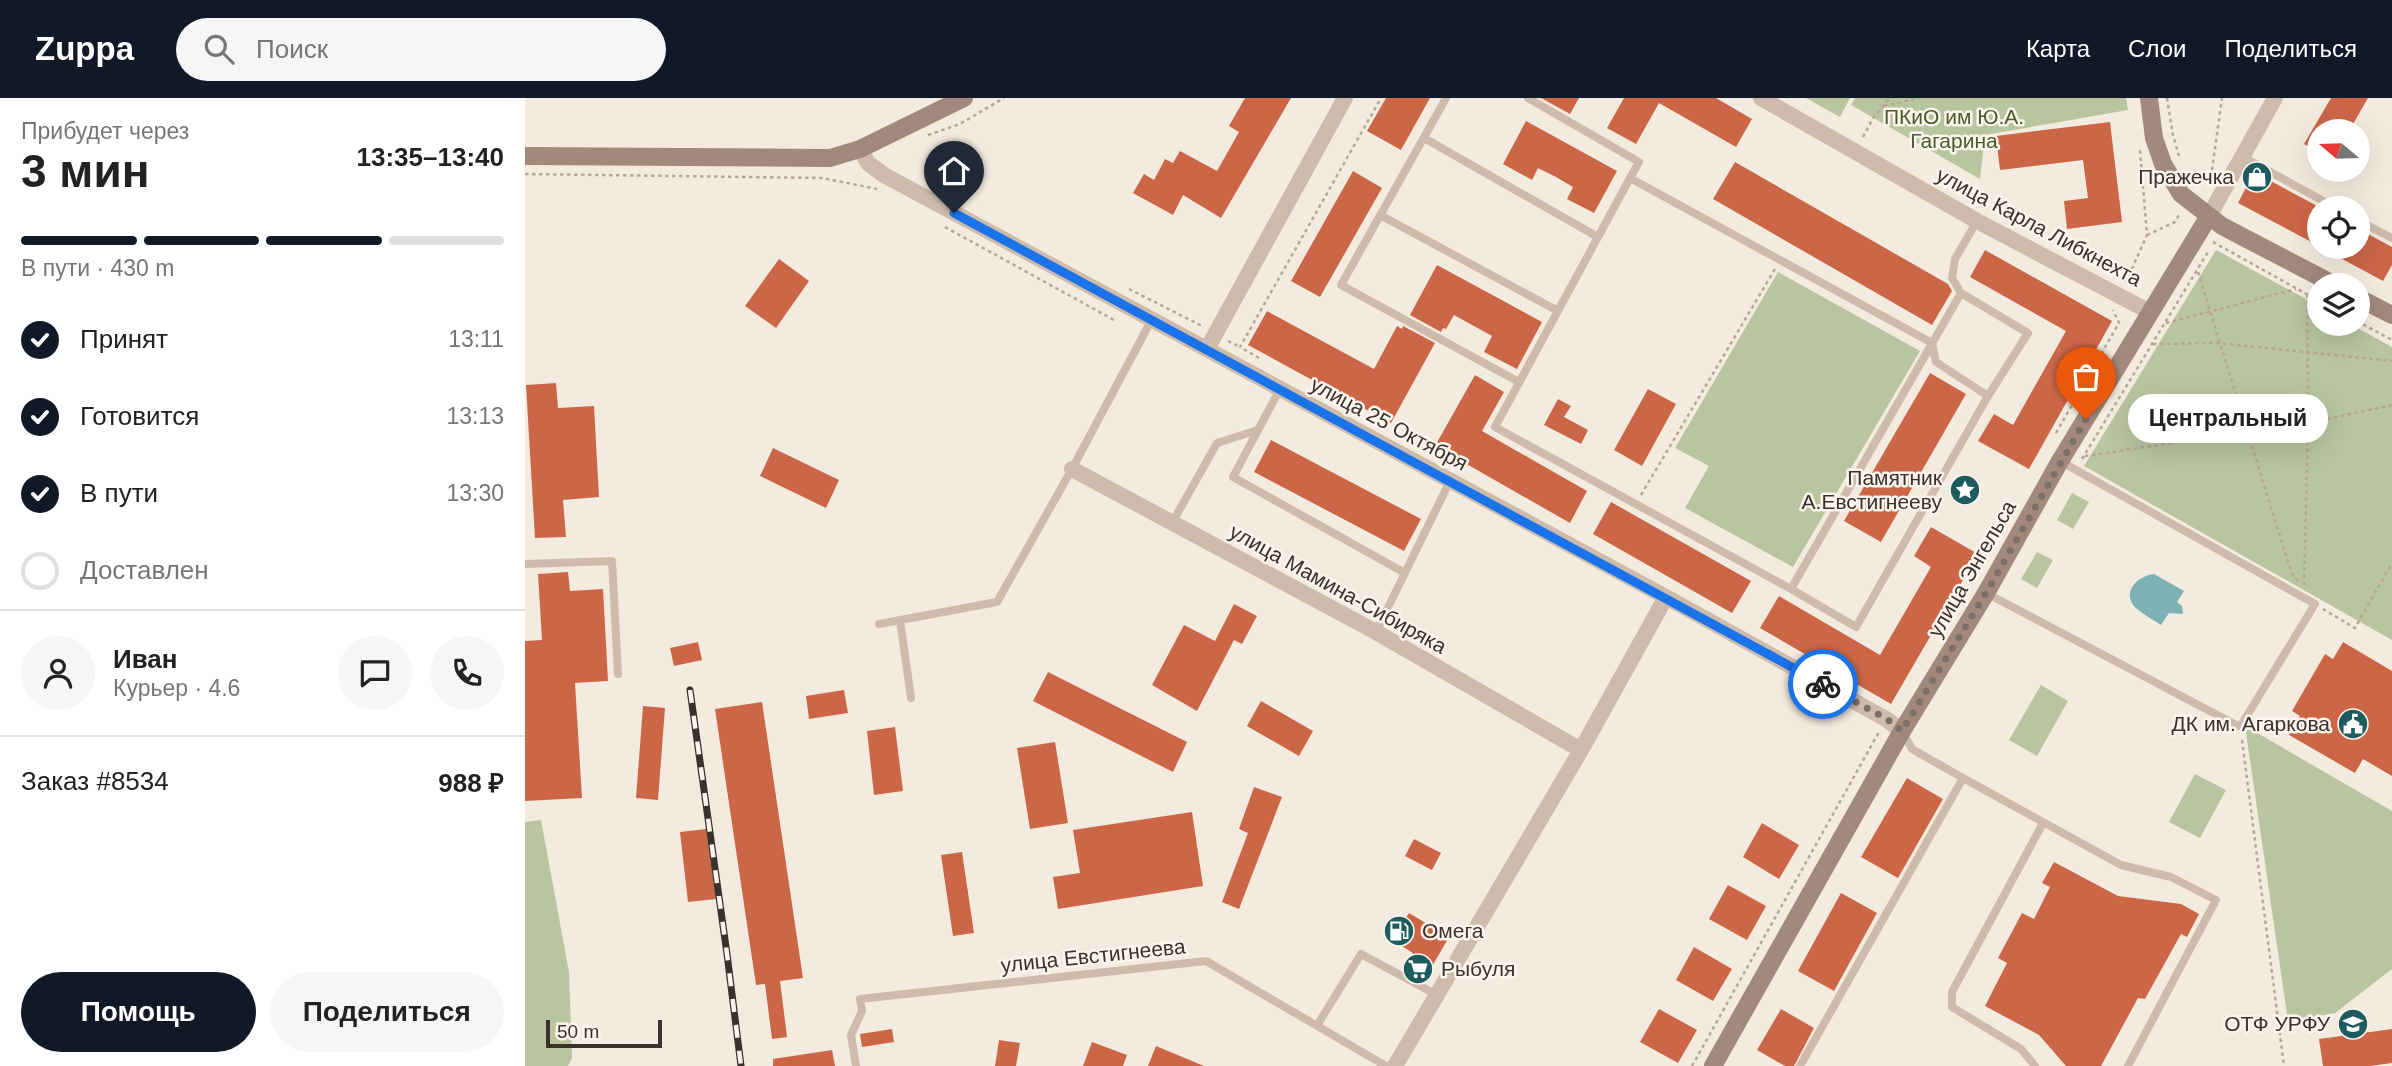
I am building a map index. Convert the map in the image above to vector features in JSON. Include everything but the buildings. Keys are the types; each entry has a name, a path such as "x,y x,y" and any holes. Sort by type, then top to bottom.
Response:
{"main road":[{"path":"525,156 830,158 860,149 964,98"},
{"path":"2149,98 2154,138 2163,164 2181,194 2209,216 2313,273"},
{"name":"улица Энгельса","path":"1713,1066 1902,731 1986,593 2060,461 2209,216"},
{"path":"2370,304 2392,315"}],"street":[{"path":"1207,349 1345,98"},
{"name":"улица Карла Либкнехта","path":"1761,98 1977,221 2150,312"},
{"name":"улица Энгельса","path":"2209,216 2275,98"},
{"name":"улица 25 Октября","path":"860,149 868,163 884,175 1666,597 1887,719 1902,731"},
{"name":"улица Мамина-Сибиряка","path":"1072,469 1376,632 1581,750"},
{"path":"1395,1066 1581,750 1666,597"}],"lane":[{"path":"1446,98 1341,285 1519,382"},
{"path":"1528,98 1639,162 1495,427 1856,627 1988,396 2028,333 1961,293 1952,278 1955,260 1977,221"},
{"path":"1424,138 1598,237"},
{"path":"2243,158 2314,196"},
{"path":"1630,178 1932,343 1936,362 1988,396"},
{"path":"1380,215 1557,311"},
{"path":"2370,227 2392,239"},
{"path":"1791,589 1961,293"},
{"path":"879,624 997,602 1152,319"},
{"path":"1280,389 1233,477 1405,573"},
{"path":"1172,523 1217,443 1258,430"},
{"path":"1986,593 2240,727 2315,604 2060,461"},
{"path":"1376,632 1450,481"},
{"path":"525,564 611,561 618,674"},
{"path":"900,620 911,698"},
{"path":"1902,731 1912,748 2121,865 2171,877 2216,900 2128,1066"},
{"path":"1800,1066 1963,778"},
{"path":"2035,1066 2021,1049 1952,1007 1952,992 2043,823"},
{"path":"1318,1024 1361,954 1438,996"},
{"name":"улица Евстигнеева","path":"856,1066 851,1035 862,1011 860,999 1206,961 1387,1066"}],"path":[{"path":"923,137 960,124 1004,98"},
{"path":"1264,361 1240,348 1381,98"},
{"path":"1855,151 1873,118 1891,98"},
{"path":"1884,106 1919,98"},
{"path":"2167,98 2180,158"},
{"path":"2183,170 2210,185 2222,98"},
{"path":"2111,336 2119,323 2113,310 2147,235 2139,140"},
{"path":"525,174 822,178 877,190 884,175"},
{"path":"2147,235 2175,222"},
{"path":"2213,242 2307,294"},
{"path":"1635,504 1780,260"},
{"path":"2198,272 2291,572 2304,589 2307,336"},
{"path":"2166,323 2296,289"},
{"path":"2370,328 2392,340"},
{"path":"2153,344 2219,342 2307,354 2392,361"},
{"path":"2060,461 2308,423 2392,405"},
{"path":"2315,604 2355,628 2392,563"},
{"path":"1692,1066 1887,719"},
{"path":"2240,727 2284,1066"}],"green space":[{"path":"1806,98 1850,98 1840,117"},
{"name":"ПКиО им Ю.А. Гагарина","path":"1855,98 2126,98 2128,110 1985,135 1980,179 1851,105"},
{"path":"2216,250 2307,299 2307,336 2370,335 2392,347 2392,640 2084,466"},
{"path":"1778,272 1920,351 1793,567 1685,508 1709,466 1675,448"},
{"path":"2072,493 2089,502 2073,529 2057,520"},
{"path":"2037,552 2053,560 2037,588 2021,579"},
{"path":"2041,685 2068,701 2037,756 2009,740"},
{"path":"2245,726 2392,811 2392,969 2335,1013 2288,1021"},
{"path":"2195,774 2226,790 2200,838 2169,822"},
{"path":"541,820 569,972 572,1058 568,1066 525,1066 525,822"}],"water":[{"path":"2154,574 2184,591 2177,602 2182,606 2183,614 2169,613 2161,625 2137,609 2130,597 2136,582"}],"railway":[{"path":"690,690 741,1066"}],"way so far":[{"path":"1823,684 1887,719 1902,731 1986,593 2086,419"}],"place":[{"name":"Пражечка","path":"2257,177"},
{"name":"Центральный","path":"2086,419"},
{"name":"Памятник А.Евстигнееву","path":"1965,490"},
{"name":"ДК им. Агаркова","path":"2353,724"},
{"name":"Омега","path":"1399,931"},
{"name":"Рыбуля","path":"1418,969"},
{"name":"ОТФ УРФУ","path":"2353,1024"}],"route":[{"path":"954,213 1823,684"}]}
